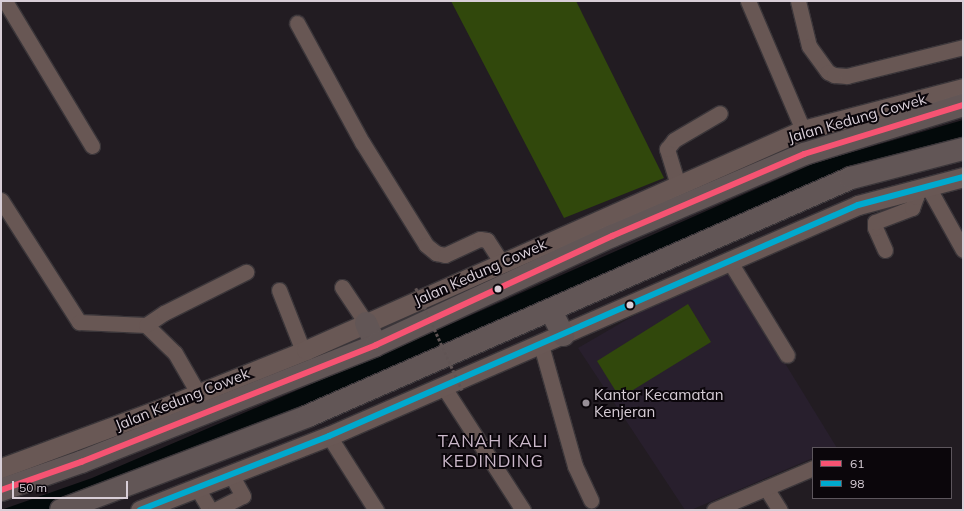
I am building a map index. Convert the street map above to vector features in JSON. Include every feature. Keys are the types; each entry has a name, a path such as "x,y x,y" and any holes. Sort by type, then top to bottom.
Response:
{"highway":[{"name":"Jalan Kedung Cowek","path":"1,490 81,462 376,345 612,236 804,154 963,105"},
{"path":"61,510 308,416 851,178 963,149"},
{"path":"551,310 563,335"},
{"path":"366,323 376,345"}],"main road":[{"name":"Jalan Kedung Cowek","path":"1,468 198,393 303,351 803,130 963,88"},
{"path":"150,508 231,474 329,436 541,345 858,205 920,187 963,177"}],"street":[{"path":"6,1 92,146"},
{"path":"748,1 803,130"},
{"path":"798,1 809,46 828,72 834,75 847,76 963,47"},
{"path":"297,23 362,142 426,245 436,253 445,256 480,239 487,240 502,263"},
{"path":"678,185 667,149 674,140 720,113"},
{"path":"885,250 874,228 875,222 912,208 920,187"},
{"path":"920,187 963,250"},
{"path":"1,200 79,322 146,325 164,313 246,272"},
{"path":"730,262 786,354"},
{"path":"342,287 366,323"},
{"path":"279,290 303,351"},
{"path":"146,325 175,353 198,393"},
{"path":"541,345 575,466 591,501"},
{"path":"443,386 523,510"},
{"path":"329,436 376,510"},
{"path":"714,510 812,468"},
{"path":"215,510 243,496 231,474"},
{"path":"197,488 210,510"},
{"path":"766,488 780,510"}],"path":[{"path":"416,288 462,390"}],"shaded area":[{"path":"963,120 963,142 386,373 96,493 47,510 1,510 92,478 424,336 815,163"},
{"path":"726,267 836,447 812,447 812,458 691,510 685,510 578,348 652,305"}],"green space":[{"path":"451,1 576,1 664,178 564,218"},
{"path":"688,304 711,342 620,398 597,361"}],"transit line":[{"name":"61","path":"1,490 81,462 376,345 612,236 804,154 963,105"},
{"name":"98","path":"140,510 329,436 858,205 963,177"}],"place":[{"name":"Kantor Kecamatan Kenjeran","path":"586,403"}],"district":[{"name":"TANAH KALI KEDINDING","path":"493,451"}]}
